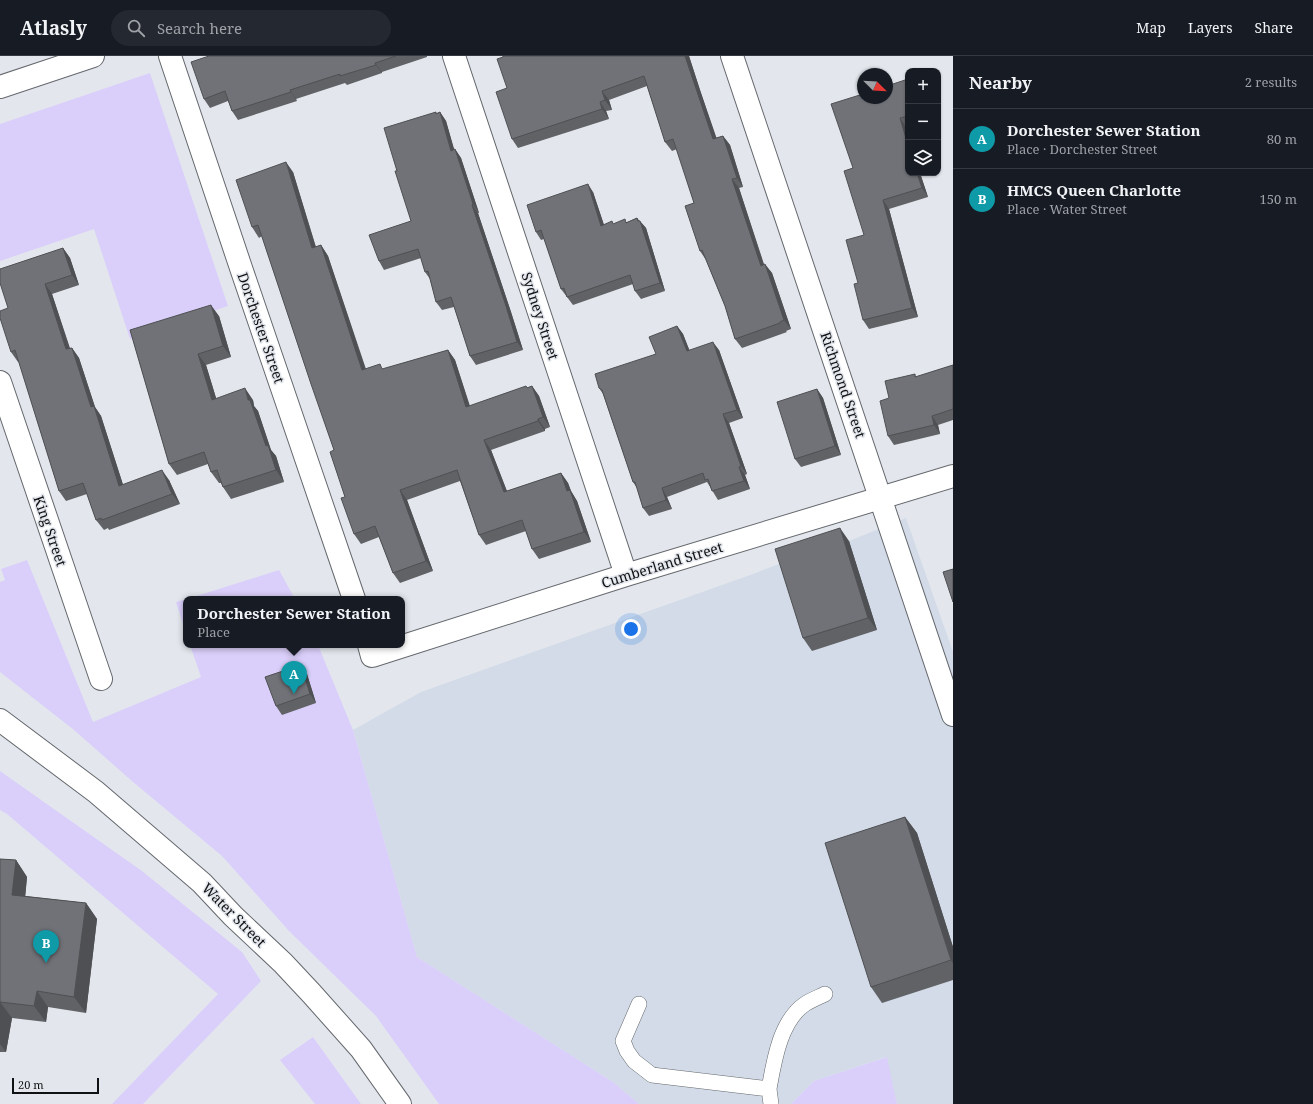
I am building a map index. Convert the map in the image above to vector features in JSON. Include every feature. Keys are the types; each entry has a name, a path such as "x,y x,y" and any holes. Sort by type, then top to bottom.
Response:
{"street":[{"path":"0,87 93,56"},
{"name":"Dorchester Street","path":"170,56 353,596"},
{"name":"Sydney Street","path":"454,56 626,575"},
{"name":"Richmond Street","path":"732,56 953,715"},
{"name":"King Street","path":"0,382 101,679"},
{"name":"Cumberland Street","path":"405,640 953,476"},
{"name":"Water Street","path":"0,711 42,751"},
{"name":"Water Street","path":"0,720 96,792 196,878 233,916 283,963 361,1049 400,1104"}],"lane":[{"path":"771,1104 769,1089 779,1041 790,1020 804,1005 825,994"},
{"path":"639,1004 623,1041 627,1051 634,1061 652,1075 769,1089"}],"shaded area":[{"path":"150,73 228,306 130,339 94,229 0,261 0,124"},
{"path":"906,518 953,652 953,1104 897,1104 886,1057 814,1081 791,1104 639,1104 613,1082 417,957 353,730 421,692 784,562 849,541"},
{"path":"27,560 93,722 201,677 191,648 319,648 353,730 417,957 613,1082 639,1104 439,1104 376,1016 289,931 222,856 133,782 74,730 0,672 0,582 5,580 1,569"},
{"path":"279,570 293,596 197,596"},
{"path":"183,600 183,624 176,602"},
{"path":"0,771 142,871 242,952 261,981 143,1104 112,1104 218,994 7,814 0,810"},
{"path":"313,1037 361,1104 315,1104 280,1060"},
{"path":"887,1057 897,1104 791,1104 814,1081"}],"building":[{"path":"209,56 396,56 375,63 376,65 340,76 340,74 232,111 225,91 204,99 191,62"},
{"path":"503,56 685,56 713,139 723,136 737,178 732,179 761,266 765,264 784,320 780,323 735,339 725,306 702,250 700,251 685,206 694,203 673,139 665,142 644,76 602,91 605,100 600,102 602,109 512,139 496,92 507,88 497,59"},
{"path":"905,80 905,117 900,118 905,135 905,176 918,176 922,188 883,200 912,308 863,320 854,284 858,283 846,240 864,235 844,171 853,168 831,104 857,96 857,104 893,104 893,84"},
{"path":"436,112 436,114 440,112 451,151 455,149 517,342 470,356 451,297 436,302 428,271 425,272 418,249 379,261 369,235 411,221 395,171 397,171 384,128"},
{"path":"286,162 312,248 321,245 362,370 380,364 382,369 448,350 466,407 526,386 527,388 532,386 543,417 538,419 538,421 484,440 504,492 561,473 567,491 570,490 584,532 532,549 522,520 479,535 457,470 400,490 426,561 393,573 375,526 354,534 341,498 345,497 330,452 334,450 258,225 252,227 236,180"},
{"path":"588,184 601,226 612,221 613,224 625,219 626,223 637,218 638,221 640,221 660,283 635,291 630,275 567,297 564,288 561,289 541,230 536,232 527,205"},
{"path":"63,248 72,275 45,284 66,349 72,348 91,407 94,406 119,486 162,470 172,494 102,520 101,518 96,520 83,483 59,491 15,350 11,352 0,318 0,311 8,308 0,283 0,269"},
{"path":"211,305 223,346 198,354 212,400 245,388 248,400 250,400 266,446 268,445 276,470 223,487 217,470 211,472 204,452 169,464 130,330"},
{"path":"677,326 687,351 713,342 737,410 723,414 741,466 739,467 744,481 712,491 708,479 705,480 703,473 662,488 666,500 643,508 635,482 633,482 602,390 599,388 595,374 656,354 649,337"},
{"path":"953,365 953,409 932,416 934,425 888,436 880,401 889,398 885,381 915,374 915,377"},
{"path":"817,389 835,446 795,459 777,402"},
{"path":"840,528 868,618 803,638 775,549"},
{"path":"953,569 953,602 943,572"},
{"path":"301,665 310,694 276,706 265,677"},
{"path":"905,817 951,960 871,987 825,843"},
{"path":"0,859 16,860 12,895 86,903 74,997 37,991 34,1006 0,1002"}],"place":[{"name":"Dorchester Sewer Station","path":"294,694"},
{"name":"HMCS Queen Charlotte","path":"46,963"}]}
